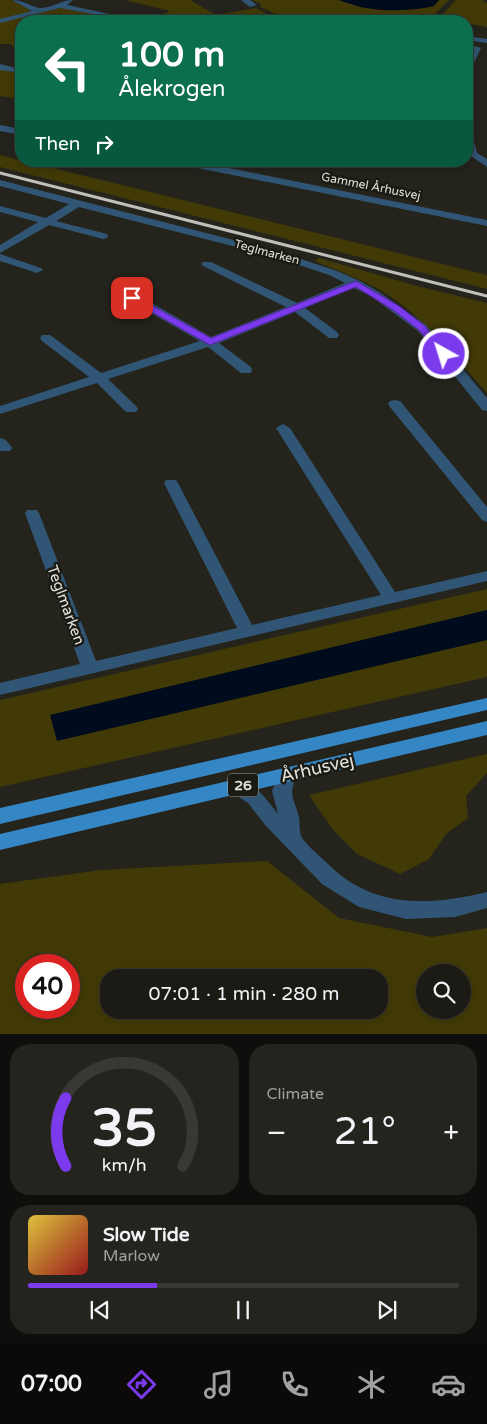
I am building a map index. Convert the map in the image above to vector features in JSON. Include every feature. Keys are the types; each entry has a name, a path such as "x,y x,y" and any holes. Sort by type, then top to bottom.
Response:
{"main road":[{"name":"Århusvej","path":"0,816 487,704"},
{"name":"Århusvej","path":"0,842 487,728"}],"street":[{"path":"16,0 39,11"},
{"path":"23,15 60,6 69,0"},
{"path":"245,0 254,5"},
{"path":"60,6 109,15"},
{"path":"0,21 15,17"},
{"path":"473,39 487,42"},
{"path":"473,56 477,48 487,42"},
{"path":"473,47 477,48"},
{"path":"0,68 15,69"},
{"path":"0,128 15,131"},
{"path":"473,154 487,164"},
{"name":"Gammel Århusvej","path":"213,167 487,223"},
{"name":"Teglmarken","path":"0,183 276,254 334,273 356,283 396,308 422,328 487,407"},
{"path":"0,250 78,203"},
{"path":"0,209 103,236"},
{"path":"0,257 37,270"},
{"path":"207,264 296,307 333,335"},
{"path":"0,410 210,342 356,283"},
{"path":"132,298 210,342 246,370"},
{"path":"46,338 99,378 131,409"},
{"path":"394,404 487,517"},
{"path":"283,428 392,599"},
{"path":"171,482 247,632"},
{"name":"Teglmarken","path":"32,513 90,668"},
{"path":"0,689 487,576"},
{"path":"288,774 281,791 289,817 292,839"},
{"path":"236,786 255,798 273,821 329,878 366,901 406,910 454,908 487,900"}],"shaded area":[{"path":"0,0 11,0 29,9 31,12 15,15 0,20"},
{"path":"125,0 190,0 216,15 161,15 170,11"},
{"path":"252,0 339,0 363,8 397,10 433,6 439,0 449,0 434,15 278,15 260,7 261,4"},
{"path":"456,0 482,0 487,3 487,27 473,24 473,15 442,15"},
{"path":"60,8 98,15 30,15"},
{"path":"256,8 269,15 216,15"},
{"path":"15,18 15,50 11,44 0,44 0,22"},
{"path":"0,69 15,71 15,98 0,96"},
{"path":"0,155 15,159 15,167 49,167 487,275 487,289 0,167"},
{"path":"319,258 417,286 487,303 487,393 439,339 400,303 368,284 315,261"},
{"path":"487,589 487,677 0,787 0,700"},
{"path":"487,754 487,773 466,796 468,818 446,834 429,859 400,874 357,854 333,830 309,795"},
{"path":"267,861 339,918 432,937 487,928 487,1034 0,1034 0,884 101,870"}],"water":[{"path":"339,0 439,0 434,6 410,10 386,10 362,7"},
{"path":"487,610 487,640 57,741 50,715"}],"railway":[{"path":"0,173 487,296"}],"route":[{"path":"132,298 210,342 356,283 396,308 422,328 444,354"}]}
